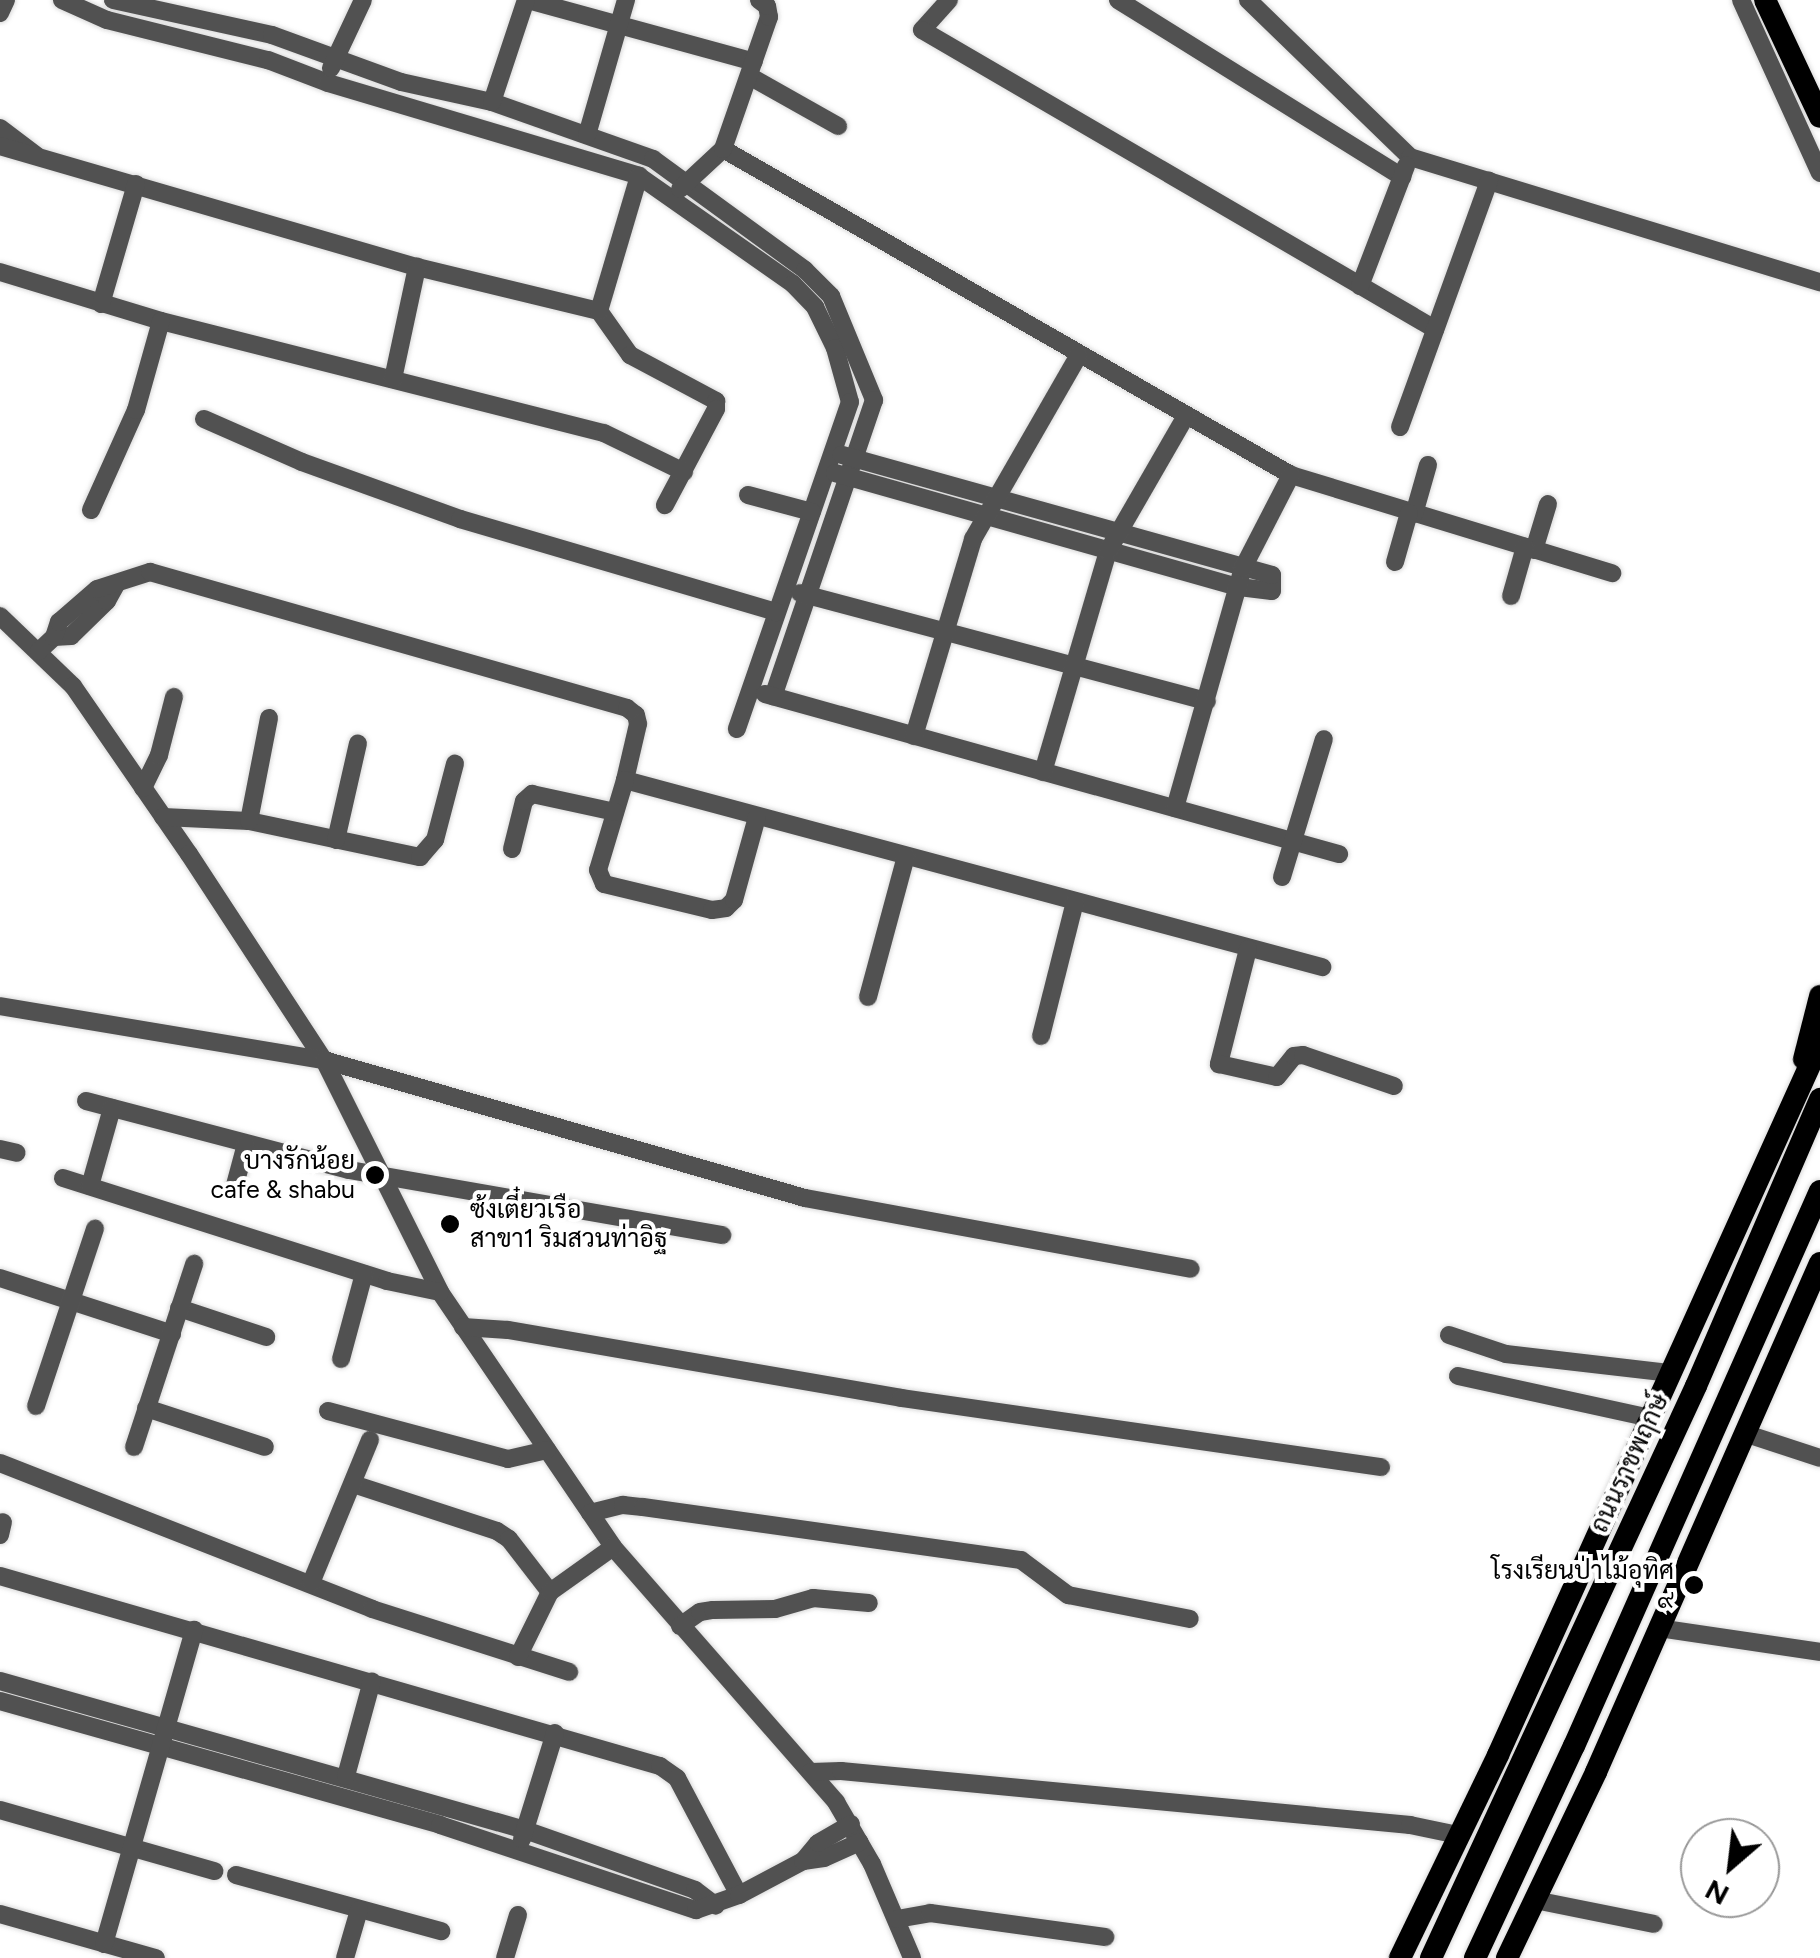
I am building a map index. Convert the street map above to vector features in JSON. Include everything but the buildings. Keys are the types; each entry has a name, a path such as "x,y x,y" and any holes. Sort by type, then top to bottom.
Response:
{"main road":[{"path":"1765,0 1820,117"},
{"path":"1796,1096 1820,996"},
{"path":"1400,1958 1498,1756 1820,1043"},
{"name":"ถนนราชพฤกษ์","path":"1431,1958 1558,1676 1696,1386 1820,1098"},
{"path":"1475,1958 1820,1191"},
{"path":"1507,1958 1820,1263"},
{"path":"1603,1752 1626,1625"},
{"path":"1498,1756 1558,1676"}],"street":[{"path":"62,0 107,20 268,60 328,83 640,176 793,284 815,307 835,348 850,402 736,729"},
{"path":"113,0 204,17 401,82 492,102 653,159 805,270 831,296 874,400 773,696"},
{"path":"328,83 333,58 363,0"},
{"path":"492,102 527,0 618,25 753,70 838,126"},
{"path":"587,135 626,0"},
{"path":"673,196 723,149 769,17 767,6 759,0"},
{"path":"948,0 922,30 1435,329"},
{"path":"1118,0 1402,177"},
{"path":"1248,0 1410,157 1820,282"},
{"path":"1741,0 1820,174"},
{"path":"0,128 37,156"},
{"path":"0,146 417,267 598,312 630,355 716,402 664,505"},
{"path":"723,149 1290,474 1612,573"},
{"path":"1360,286 1410,157"},
{"path":"598,312 640,176"},
{"path":"1400,428 1488,181"},
{"path":"101,304 136,184"},
{"path":"393,379 417,267"},
{"path":"0,272 160,321 604,433 684,472"},
{"path":"91,510 136,410 160,321"},
{"path":"914,736 942,630 984,517 1079,355"},
{"path":"1043,772 1071,665 1112,543 1186,416"},
{"path":"204,419 302,462 460,519 777,612"},
{"path":"829,461 848,468 984,517 1112,543 1243,568 1272,575 1272,592 1239,587 1112,543 993,500 848,468"},
{"path":"1395,562 1428,465"},
{"path":"1175,808 1243,568 1290,474"},
{"path":"748,495 812,512"},
{"path":"1511,596 1548,504"},
{"path":"39,650 54,637 59,622 97,589 150,572 627,708 636,715 638,724 598,877 604,884 712,910 726,908 734,900 756,817"},
{"path":"785,589 1207,701"},
{"path":"0,616 73,686 324,1060 440,1292 613,1547 811,1772 850,1824 912,1958"},
{"path":"750,690 1339,854"},
{"path":"143,788 158,755 174,696"},
{"path":"249,822 269,718"},
{"path":"1282,876 1324,740"},
{"path":"336,840 358,743"},
{"path":"163,817 249,822 407,858 431,850 455,764"},
{"path":"624,780 1322,967"},
{"path":"512,849 524,801 532,794 615,812"},
{"path":"868,997 906,856"},
{"path":"1041,1036 1075,902"},
{"path":"1248,949 1220,1064 1277,1077 1294,1056 1303,1055 1394,1086"},
{"path":"0,1006 324,1060 805,1198 1191,1269"},
{"path":"86,1101 384,1177 722,1235"},
{"path":"90,1186 112,1108"},
{"path":"235,1185 246,1144"},
{"path":"63,1178 364,1274 440,1292"},
{"path":"36,1406 94,1229"},
{"path":"134,1446 194,1264"},
{"path":"340,1359 364,1274"},
{"path":"0,1278 172,1334"},
{"path":"179,1308 266,1337"},
{"path":"462,1327 508,1330 901,1398 1381,1467"},
{"path":"1450,1335 1506,1354 1671,1373"},
{"path":"1458,1376 1651,1418"},
{"path":"146,1408 264,1447"},
{"path":"328,1411 508,1459 547,1450"},
{"path":"1744,1432 1820,1458"},
{"path":"311,1583 370,1440"},
{"path":"0,1463 372,1609 569,1672"},
{"path":"352,1484 497,1532 509,1539 550,1592"},
{"path":"590,1513 622,1505 643,1507 1021,1560 1068,1595 1190,1619"},
{"path":"518,1657 550,1592 613,1547"},
{"path":"0,1576 554,1733 670,1772 739,1896"},
{"path":"680,1626 700,1612 776,1609 813,1598 869,1604"},
{"path":"1658,1628 1820,1652"},
{"path":"104,1944 194,1630"},
{"path":"0,1681 346,1776 525,1830 696,1890 716,1906"},
{"path":"346,1776 372,1681"},
{"path":"0,1701 519,1849 682,1906 716,1906 739,1896 803,1860 818,1843 850,1824"},
{"path":"519,1849 554,1733"},
{"path":"811,1772 852,1772 1410,1825 1458,1835"},
{"path":"0,1810 214,1870"},
{"path":"803,1860 824,1858 860,1842"},
{"path":"236,1876 441,1931"},
{"path":"1536,1900 1654,1924"},
{"path":"345,1958 359,1910"},
{"path":"0,1914 156,1958"},
{"path":"897,1919 930,1914 1105,1937"},
{"path":"505,1958 518,1916"}],"place":[{"name":"บางรักน้อย cafe & shabu","path":"375,1175"},
{"name":"ซ้งเตี๋ยวเรือ สาขา1 ริมสวนท่าอิฐ","path":"450,1224"},
{"name":"โรงเรียนป่าไม้อุทิศ ๙","path":"1694,1585"}]}
